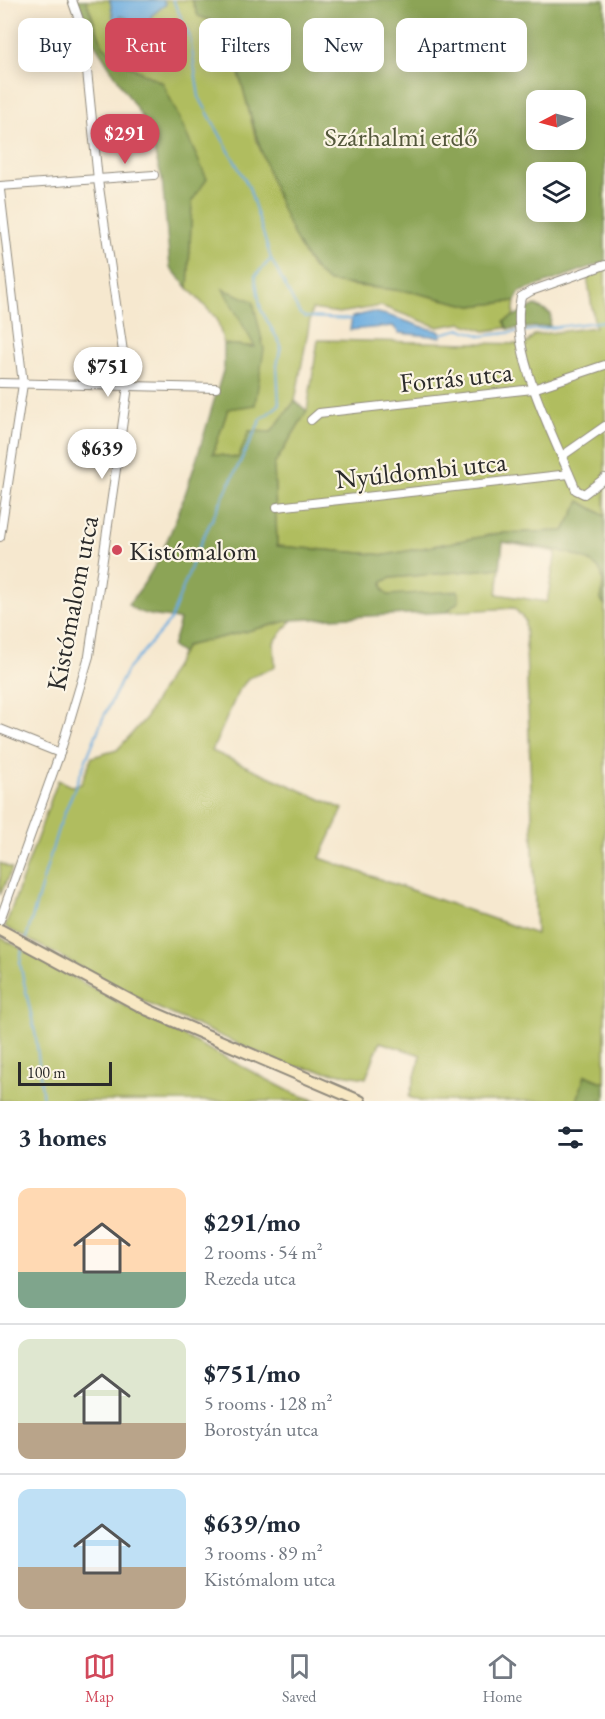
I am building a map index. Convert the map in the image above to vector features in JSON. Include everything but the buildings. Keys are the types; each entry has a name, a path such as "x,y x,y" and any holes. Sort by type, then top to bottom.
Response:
{"main road":[{"path":"0,930 148,1011 360,1101"}],"street":[{"name":"Kistómalom utca","path":"0,920 60,753 89,656 128,387 98,180 84,31 72,0"},
{"path":"0,537 23,384 0,188 154,175"},
{"path":"605,265 531,291 521,297 517,312 533,389 576,490 582,494 605,478"},
{"name":"Forrás utca","path":"311,420 319,412 533,389 605,365"},
{"path":"0,383 216,388"},
{"path":"562,456 605,426"},
{"name":"Nyúldombi utca","path":"277,507 569,474"},
{"path":"0,729 60,753"}],"green space":[{"path":"74,0 86,0 93,18 82,18"},
{"path":"86,0 110,0 113,18 105,18 105,48 103,46"},
{"path":"163,0 192,0 198,16 204,18 199,18 199,72 239,72 256,139 301,249 312,268 348,285 412,292 472,306 515,301 512,327 485,331 462,323 438,327 381,306 339,313 312,309 295,401 271,432 249,431 239,458 213,454 228,409 255,347 224,344 217,319 188,288 192,201 163,83 141,72 187,72 187,18 151,18 151,16 165,4"},
{"name":"Szárhalmi erdő","path":"192,0 605,0 605,262 520,292 515,301 472,306 412,292 329,282 312,265 295,238 266,164 238,72 291,72 291,18 204,18 198,16"},
{"path":"93,19 105,48 105,60 93,41"},
{"path":"113,72 141,72 163,83 207,179 192,201 188,288 170,267 162,178 145,122"},
{"path":"605,269 605,516 580,501 564,531 501,533 386,555 277,546 274,465 307,411 318,340 526,344 534,335 595,327 587,276"},
{"path":"223,289 253,301 264,349 255,405 228,409 213,454 238,458 249,431 271,432 295,401 307,411 274,465 277,546 386,555 501,533 564,531 580,501 605,516 605,605 601,600 603,586 601,572 583,558 541,547 503,542 500,568 391,578 382,582 383,590 388,595 458,591 459,601 447,612 292,620 186,646 182,654 172,647 180,620 145,614 128,604 145,582 174,525 197,459 224,368 224,344 255,347"},
{"path":"535,305 551,314 550,326 508,329 504,321"},
{"path":"503,542 556,550 583,558 601,572 603,578 601,600 605,605 605,1083 586,1075 577,1101 420,1101 409,1097 421,1055 380,1042 366,1078 286,1065 151,1005 5,927 58,780 71,786 81,784 92,757 117,750 145,719 186,646 292,620 274,642 275,667 249,678 239,690 212,751 343,809 320,858 536,934 525,620 514,608 447,612 459,601 459,594 387,595 382,586 382,582 391,578 500,568 497,594 547,602 556,552"},
{"path":"0,863 12,869 0,895"},
{"path":"0,937 293,1093 318,1101 0,1101"},
{"path":"585,1075 605,1083 605,1101 577,1101"}],"water":[{"path":"110,0 163,0 166,4 151,18 121,16 113,18"},
{"path":"372,312 440,331 441,337 399,333 393,326 350,330 352,317"}],"waterway":[{"path":"173,0 190,37 199,97 249,187 271,259 300,314 305,317 352,319"},
{"path":"26,939 58,829 103,718 127,670 170,621 200,544 261,419 279,405 277,366 281,345 261,310 255,276 271,259"},
{"path":"440,334 461,329 482,336 605,321"},
{"path":"22,949 20,964 36,1037 43,1101"}],"place":[{"name":"Kistómalom","path":"117,550"}]}
